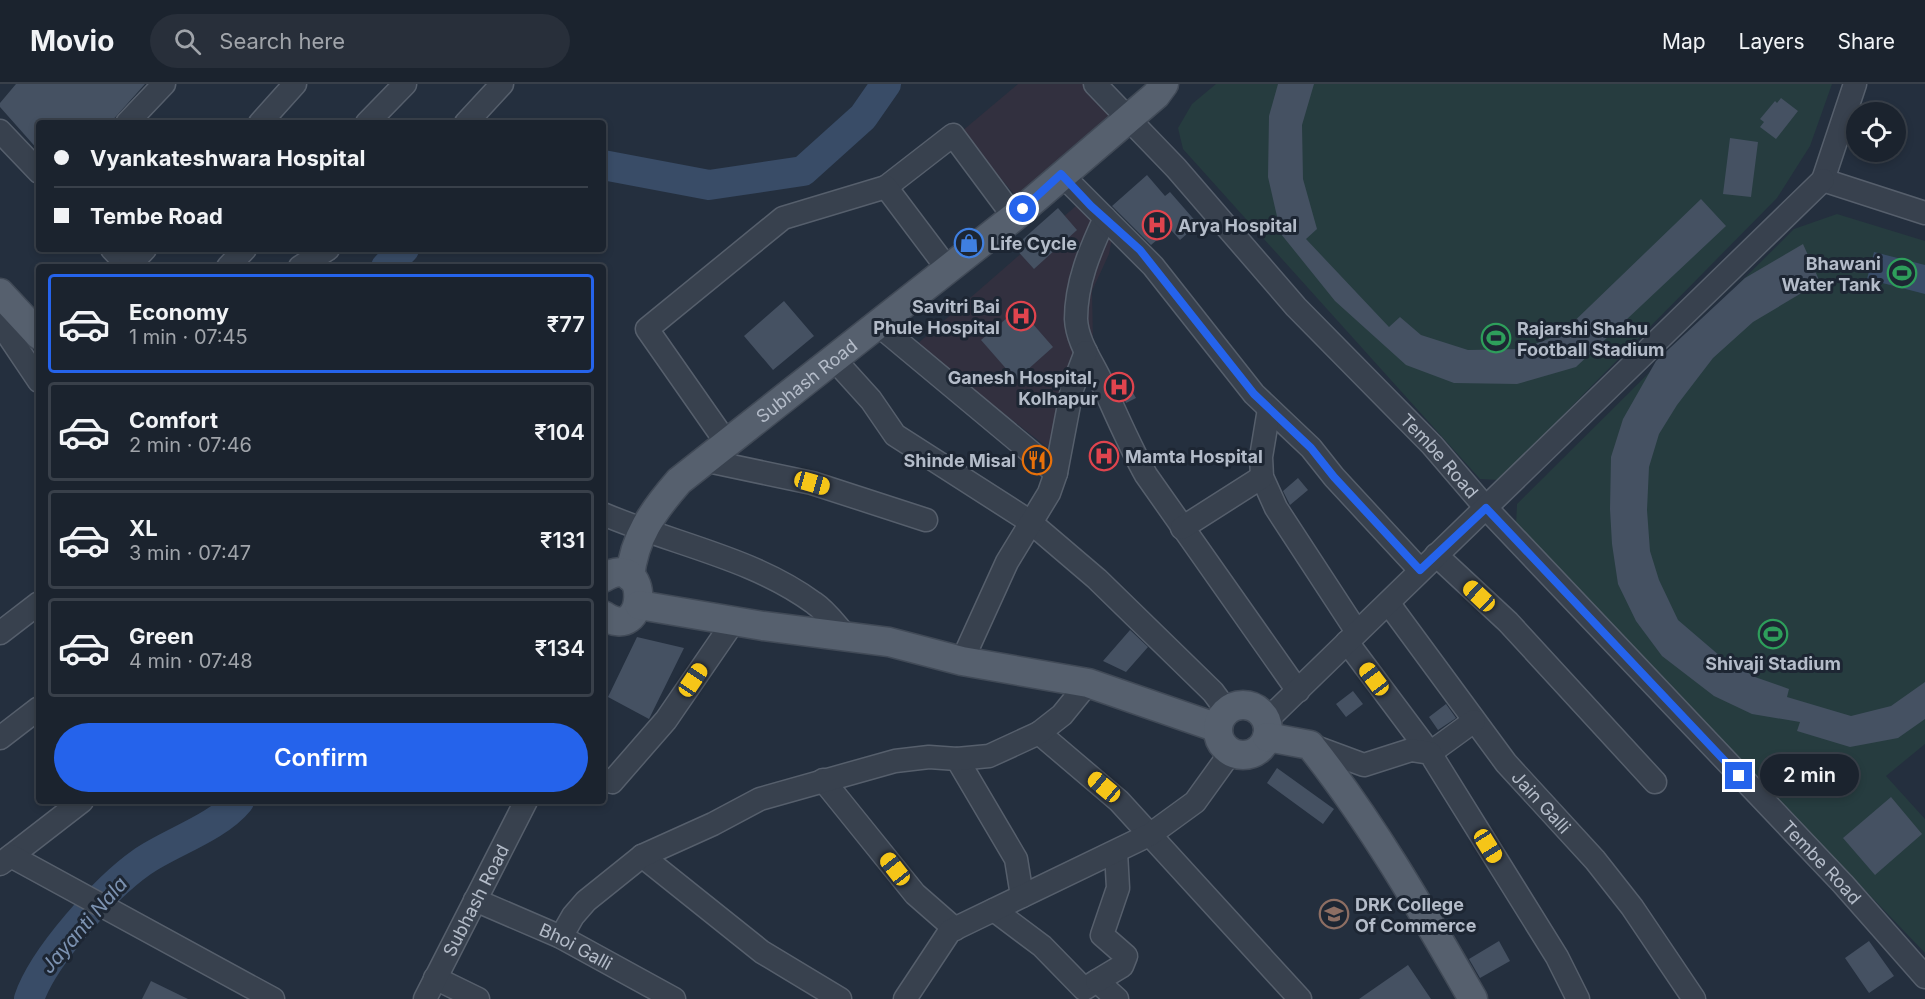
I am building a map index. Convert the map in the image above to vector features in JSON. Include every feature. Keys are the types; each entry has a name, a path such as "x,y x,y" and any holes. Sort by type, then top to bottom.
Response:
{"main road":[{"name":"Subhash Road","path":"616,577 632,556 642,530 655,509 679,481 703,460 1014,217 1160,89 1185,84"},
{"path":"1,308 36,333"},
{"path":"606,624 630,617 639,605 639,589 616,577"},
{"path":"639,605 734,621 889,642 962,661 1089,684 1223,719"},
{"path":"1267,729 1264,744 1253,753 1246,755 1231,752 1221,742 1223,719 1239,705 1253,707 1267,729 1310,745 1338,780 1376,836 1473,999"}],"street":[{"path":"130,120 165,84"},
{"path":"263,120 295,84"},
{"path":"370,120 405,84"},
{"path":"469,120 502,84"},
{"name":"Tembe Road","path":"1095,84 1126,119 1176,168 1296,308 1432,446 1486,508 1843,884 1925,977"},
{"path":"1267,729 1298,691 1352,637 1389,604 1428,563 1823,180 1855,84"},
{"path":"0,131 36,169"},
{"path":"726,442 647,329 783,218 886,187 953,135 1014,217"},
{"path":"1061,174 1153,266 1269,409 1311,448 1334,477 1428,563 1508,622 1655,782"},
{"path":"1823,180 1925,213"},
{"path":"886,187 947,268"},
{"path":"1105,218 1081,279 1078,297 1076,322 1086,352 1127,441 1182,528 1298,691"},
{"path":"114,252 125,264"},
{"path":"131,264 142,252"},
{"path":"231,264 242,252"},
{"path":"305,264 323,252"},
{"path":"1,308 36,375"},
{"path":"876,323 1056,473"},
{"path":"962,661 993,590 1029,521 1049,493 1056,473 1072,389 1086,352"},
{"path":"832,358 871,400 895,435 1029,521 1097,579 1213,692 1223,719"},
{"path":"1269,409 1261,457 1262,477 1276,508 1352,637 1430,753 1557,957 1578,999"},
{"path":"703,460 812,483 926,520"},
{"path":"1182,528 1262,477"},
{"path":"606,515 773,576 816,604 846,636"},
{"name":"Jain Galli","path":"1389,604 1506,762 1596,860 1632,907 1694,999"},
{"path":"0,633 36,605"},
{"path":"606,780 612,782 666,720 734,621"},
{"path":"561,937 573,916 586,901 642,856 713,824 760,799 895,761 929,757 957,759 990,756 1039,733 1062,715 1089,684"},
{"path":"0,738 36,710"},
{"path":"1310,745 1364,765 1411,750 1430,753 1474,721"},
{"path":"1039,733 1119,801 1151,834 1279,991 1300,999"},
{"path":"905,999 950,931 1151,834 1195,802 1231,752"},
{"path":"957,759 1016,859 1022,896"},
{"path":"823,780 915,894 955,928"},
{"path":"5,860 78,804"},
{"name":"Subhash Road","path":"425,999 524,804"},
{"path":"1085,990 1122,966 1126,956 1102,935 1118,888 1116,852"},
{"path":"642,856 762,952 840,999"},
{"path":"5,860 43,875 273,999"},
{"name":"Bhoi Galli","path":"475,900 561,937 674,999"},
{"path":"994,910 1042,946 1085,990 1118,999"},
{"path":"435,978 478,999"}],"shaded area":[{"path":"1018,84 1083,84 1125,134 1031,214 961,132"},
{"name":"Savitri Bai Phule Hospital","path":"1077,205 1112,238 1109,254 1092,291 1093,342 1052,451 916,345"}],"green space":[{"name":"Rajarshi Shahu Football Stadium","path":"1216,84 1832,84 1810,146 1777,198 1499,480 1480,479 1183,149 1178,128 1192,104"},
{"name":"Shivaji Stadium","path":"1837,214 1925,241 1925,744 1886,776 1925,819 1925,953 1516,525 1517,504 1794,229"}],"water":[{"path":"1874,252 1925,265 1925,294 1867,279"}],"building":[{"path":"16,84 145,84 113,120 36,120 36,148 0,107 0,103"},
{"path":"1278,84 1314,84 1302,125 1303,179 1317,229 1306,239 1389,327 1400,317 1421,335 1468,350 1522,349 1561,334 1701,199 1726,226 1576,367 1517,384 1454,383 1406,365 1335,301 1281,234 1268,177 1269,116"},
{"path":"1781,98 1798,111 1776,139 1760,127 1764,122 1760,119 1775,101 1777,103"},
{"path":"1730,138 1758,142 1751,197 1723,194"},
{"path":"1147,175 1165,196 1170,192 1198,224 1180,240 1170,229 1151,245 1112,206"},
{"path":"1058,208 1077,230 1034,269 1014,247"},
{"path":"1803,244 1820,282 1753,322 1713,358 1677,405 1659,434 1649,467 1647,510 1650,551 1659,580 1678,620 1720,656 1755,677 1789,689 1787,697 1851,716 1891,706 1925,682 1925,719 1898,738 1850,747 1797,731 1800,722 1752,714 1714,696 1662,656 1636,621 1618,584 1612,544 1611,457 1623,419 1656,361 1745,278"},
{"path":"784,301 814,336 773,370 744,336"},
{"path":"1019,308 1053,347 1016,380 981,340"},
{"path":"1121,372 1136,398 1126,403 1114,376"},
{"path":"1298,478 1308,490 1290,505 1283,491"},
{"path":"1130,630 1148,647 1126,672 1103,661"},
{"path":"637,637 684,648 649,719 608,697"},
{"path":"1353,691 1363,704 1346,717 1336,704"},
{"path":"1446,704 1456,718 1438,730 1429,717"},
{"path":"1277,768 1334,809 1323,824 1267,783"},
{"path":"1891,797 1922,834 1875,875 1843,838"},
{"path":"1499,941 1510,961 1480,978 1469,959"},
{"path":"1869,941 1894,976 1869,993 1845,958"},
{"path":"1408,965 1431,999 1359,999"},
{"path":"151,981 188,999 142,999"}],"waterway":[{"name":"Jayanti Nala","path":"606,166 709,185 803,171 863,117 886,84"},
{"name":"Jayanti Nala","path":"389,264 401,252"},
{"name":"Jayanti Nala","path":"29,999 36,982 61,944 111,888 142,862 206,827 236,804"}],"place":[{"name":"Arya Hospital","path":"1157,225"},
{"name":"Life Cycle","path":"969,243"},
{"name":"Bhawani Water Tank","path":"1902,273"},
{"name":"Savitri Bai Phule Hospital","path":"1021,316"},
{"name":"Rajarshi Shahu Football Stadium","path":"1496,338"},
{"name":"Ganesh Hospital, Kolhapur","path":"1119,387"},
{"name":"Mamta Hospital","path":"1104,456"},
{"name":"Shinde Misal","path":"1037,460"},
{"name":"Shivaji Stadium","path":"1773,634"},
{"name":"DRK College Of Commerce","path":"1334,914"}],"route":[{"path":"1023,209 1061,174 1091,206 1140,250 1254,394 1311,448 1334,477 1420,570 1486,508 1739,776"}]}
